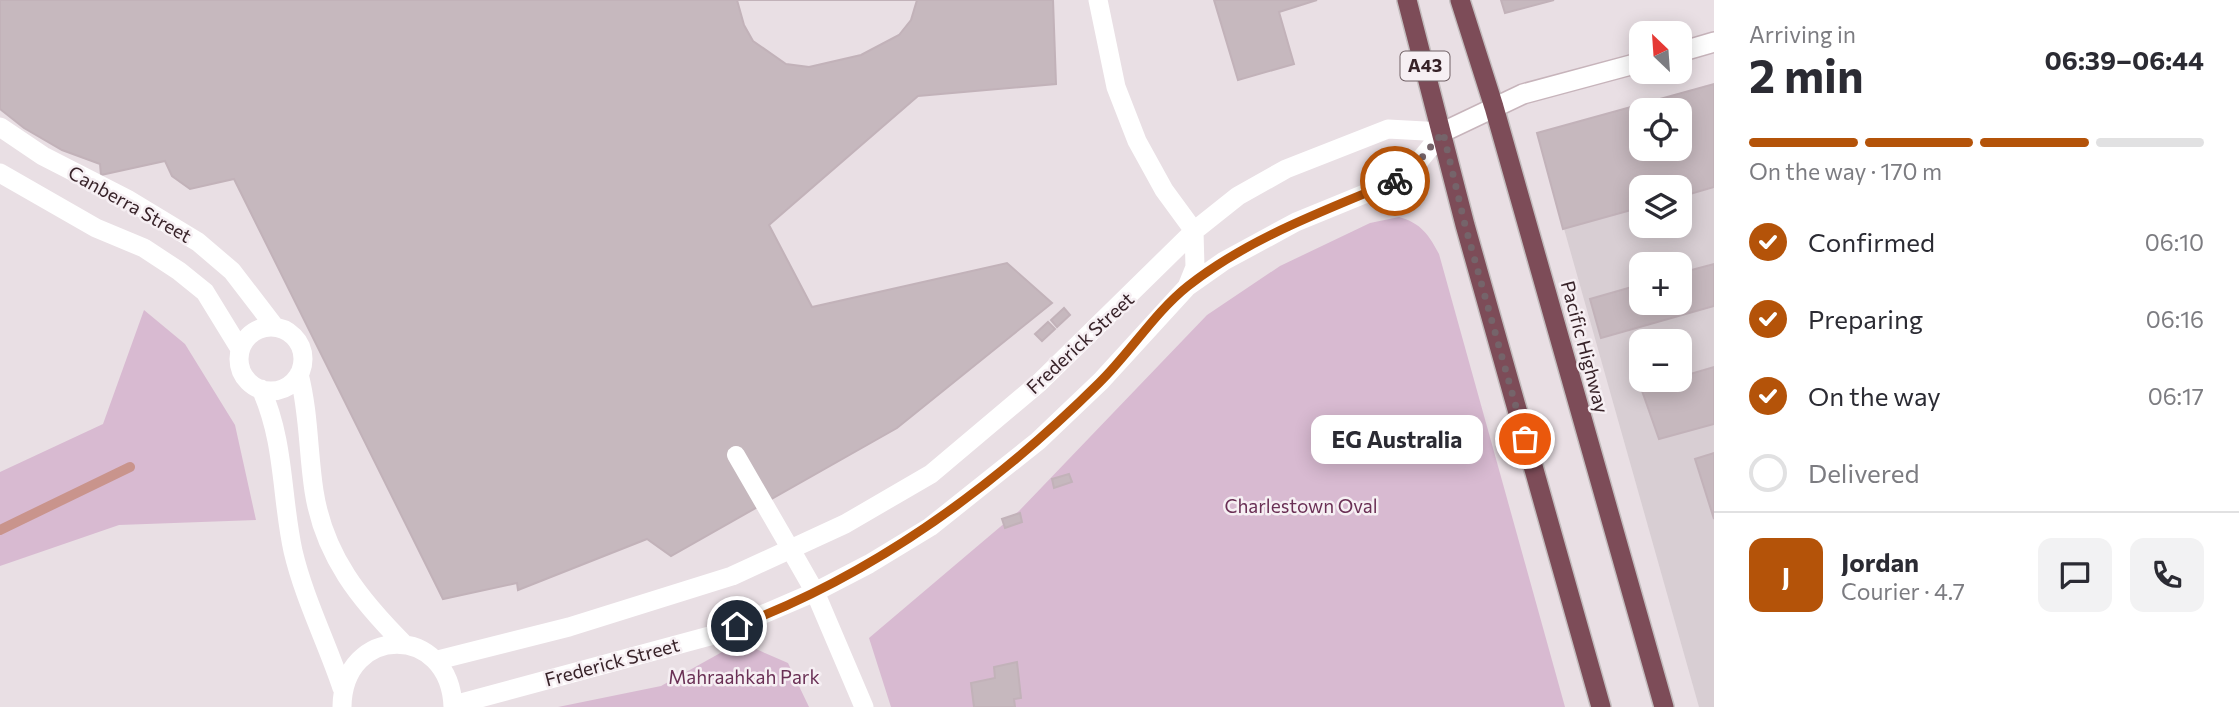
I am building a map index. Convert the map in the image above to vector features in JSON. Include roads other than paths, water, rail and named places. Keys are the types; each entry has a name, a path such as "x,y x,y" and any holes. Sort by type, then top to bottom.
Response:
{"highway":[{"name":"A43","path":"1407,0 1469,238 1601,707"},
{"name":"Pacific Highway","path":"1460,0 1494,107 1664,707"}],"street":[{"path":"1098,0 1116,87 1137,141 1164,190 1194,231 1195,267 1188,286"},
{"path":"1692,49 1714,43"},
{"name":"Frederick Street","path":"453,706 717,634 815,592 869,564 929,527 999,473 1101,381 1188,286 1224,261 1296,222 1406,177 1443,132 1494,107 1523,94 1629,65"},
{"name":"Canberra Street","path":"0,127 43,156 127,199 198,242 232,271 275,327"},
{"name":"Frederick Street","path":"438,660 569,627 732,576 845,524 931,474 1039,383 1194,231 1238,196 1274,176 1388,129 1443,132"},
{"name":"Canberra Street","path":"0,173 96,228 144,248 179,271 205,292 240,349"},
{"path":"299,374 280,390 261,389 252,385 240,369 240,349 251,333 275,327 287,331 302,350 299,374 305,400 314,491 326,541 347,580 405,645"},
{"path":"261,389 280,443 286,515 294,555 342,698"},
{"path":"791,550 815,592 864,707"},
{"path":"342,698 350,669 365,654 389,644 405,645 415,646 438,660 448,681 453,706"}],"lane":[{"path":"736,455 791,550"}],"waterway":[{"path":"0,530 130,467"}],"place":[{"name":"EG Australia","path":"1525,439"}],"park label":[{"name":"Charlestown Oval","path":"1301,506"},
{"name":"Mahraahkah Park","path":"744,677"}]}
